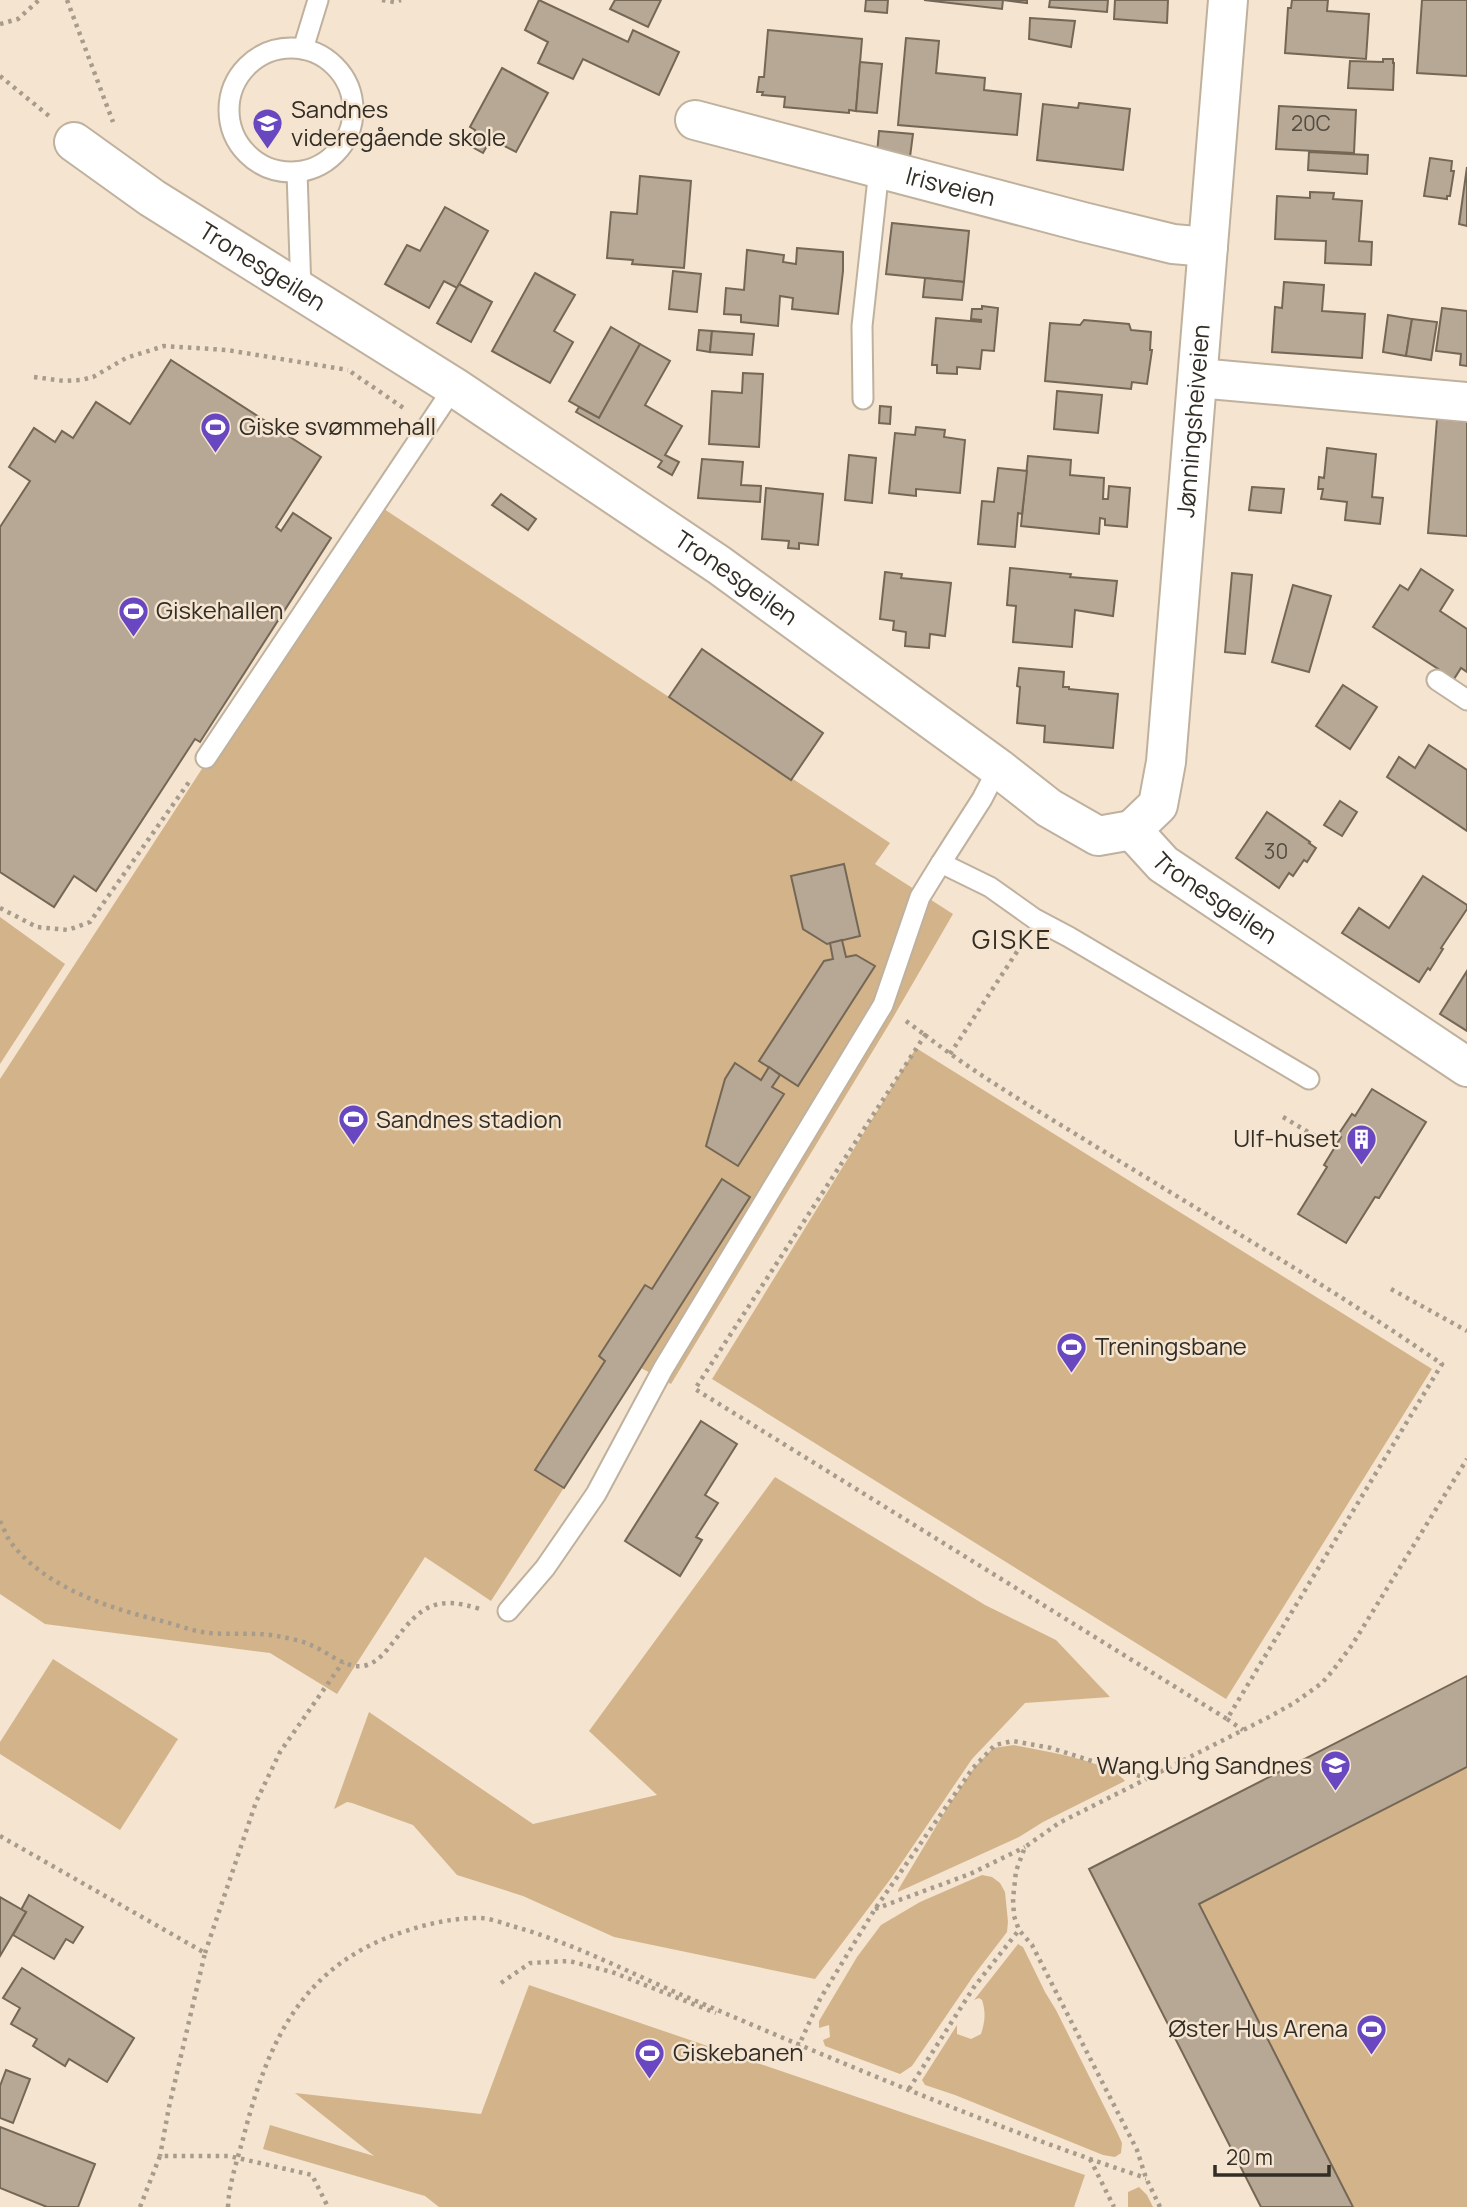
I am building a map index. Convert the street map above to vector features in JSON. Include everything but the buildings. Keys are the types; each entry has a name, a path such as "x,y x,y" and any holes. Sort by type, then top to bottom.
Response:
{"street":[{"name":"Jønningsheiveien","path":"1132,830 1158,805 1166,762 1228,0"},
{"name":"Irisveien","path":"695,120 1172,244 1208,247"},
{"name":"Tronesgeilen","path":"74,142 152,198 454,387 719,565 1049,808 1098,836 1132,830 1163,864 1467,1066"},
{"path":"1198,378 1467,402"}],"lane":[{"path":"303,49 318,0"},
{"path":"283,48 303,49 321,55 337,67 348,84 353,103 352,123 345,142 332,157 315,168 297,172 277,171 260,165 244,152 234,136 229,118 229,98 236,80 248,65 264,53 283,48"},
{"path":"863,399 862,326 879,169"},
{"path":"297,172 301,291"},
{"path":"206,758 454,387"},
{"path":"1437,680 1467,700"},
{"path":"508,1611 545,1568 596,1493 663,1368 883,1005 920,897 982,800 998,768"},
{"path":"941,863 990,887 1034,919 1309,1079"}],"path":[{"path":"0,24 18,19 39,0"},
{"path":"67,0 114,126 119,154 115,170"},
{"path":"382,0 401,0"},
{"path":"0,76 42,109 74,142"},
{"path":"34,377 64,382 81,380 93,377 127,358 164,346 227,349 348,370"},
{"path":"0,908 37,927 68,930 90,922 206,758"},
{"path":"950,1054 1017,953 1034,919"},
{"path":"1227,1718 1442,1364 1379,1320 950,1054 925,1035 695,1388 1244,1730"},
{"path":"1283,1117 1330,1145"},
{"path":"1391,1289 1467,1331"},
{"path":"875,1909 970,1874 1025,1847 1059,1823 1244,1730 1294,1703 1322,1683 1359,1634 1467,1459"},
{"path":"0,1521 9,1540 38,1569 76,1592 133,1614 206,1632 276,1636 312,1645 343,1662 366,1666 383,1656 405,1626 423,1610 442,1602 461,1602 479,1609 508,1611"},
{"path":"140,2207 160,2156 205,1953 256,1802 280,1752 343,1662"},
{"path":"799,2045 820,1999 875,1909 973,1768 995,1745 1013,1741 1051,1748 1146,1778"},
{"path":"0,1836 205,1953"},
{"path":"1025,1847 1014,1882 1014,1916 1019,1930 1032,1945 1125,2126 1160,2207"},
{"path":"228,2207 256,2087 279,2035 303,1998 341,1960 382,1938 433,1922 482,1918 533,1932 799,2045"},
{"path":"909,2089 974,1987 1019,1930"},
{"path":"501,1983 530,1964 569,1961 611,1972 1090,2159 1146,2178"},
{"path":"160,2156 238,2158 312,2175 328,2207"},
{"path":"1090,2159 1114,2207"}],"shaded area":[{"path":"381,507 890,843 875,864 953,914 671,1384 641,1368 491,1601 425,1557 337,1694 270,1653 45,1624 0,1594 0,1079 278,652"},
{"path":"0,917 65,964 0,1064"},
{"name":"Treningsbane","path":"916,1048 1432,1369 1226,1699 712,1379"},
{"path":"775,1477 985,1605 1056,1640 1110,1697 1025,1703 972,1759 892,1877 815,1979 614,1937 523,1896 457,1875 413,1825 352,1803 347,1802 334,1809 369,1712 533,1824 657,1795 589,1731"},
{"path":"53,1659 178,1739 120,1830 0,1754 0,1742"},
{"path":"1014,1745 1090,1762 1117,1774 1125,1781 1019,1837 898,1892 947,1808 974,1768 993,1748"},
{"name":"Øster Hus Arena","path":"1467,1767 1467,2207 1353,2207 1199,1904"},
{"path":"982,1875 992,1877 1000,1883 1005,1892 1007,1932 912,2066 900,2074 825,2046 823,2040 830,2037 829,2025 819,2028 819,2021 857,1957 881,1925 920,1902"},
{"path":"1018,1944 1023,1947 1117,2132 1122,2143 1121,2153 1115,2157 1103,2155 925,2085 922,2080 957,2025 957,2034 971,2039 981,2034 983,2004 979,1998 974,2000"},
{"name":"Giskebanen","path":"529,1985 1085,2175 1074,2207 439,2207 425,2196 263,2149 270,2125 374,2156 295,2093 481,2114"},
{"path":"1139,2187 1153,2207 1128,2207 1128,2192"}],"place":[{"name":"Sandnes videregående skole","path":"268,151"},
{"name":"Giske svømmehall","path":"216,454"},
{"name":"Giskehallen","path":"133,638"},
{"name":"Sandnes stadion","path":"353,1147"},
{"name":"Ulf-huset","path":"1362,1166"},
{"name":"Treningsbane","path":"1072,1374"},
{"name":"Wang Ung Sandnes","path":"1335,1793"},
{"name":"Øster Hus Arena","path":"1371,2056"},
{"name":"Giskebanen","path":"650,2080"}],"district":[{"name":"GISKE","path":"1012,940"}]}
